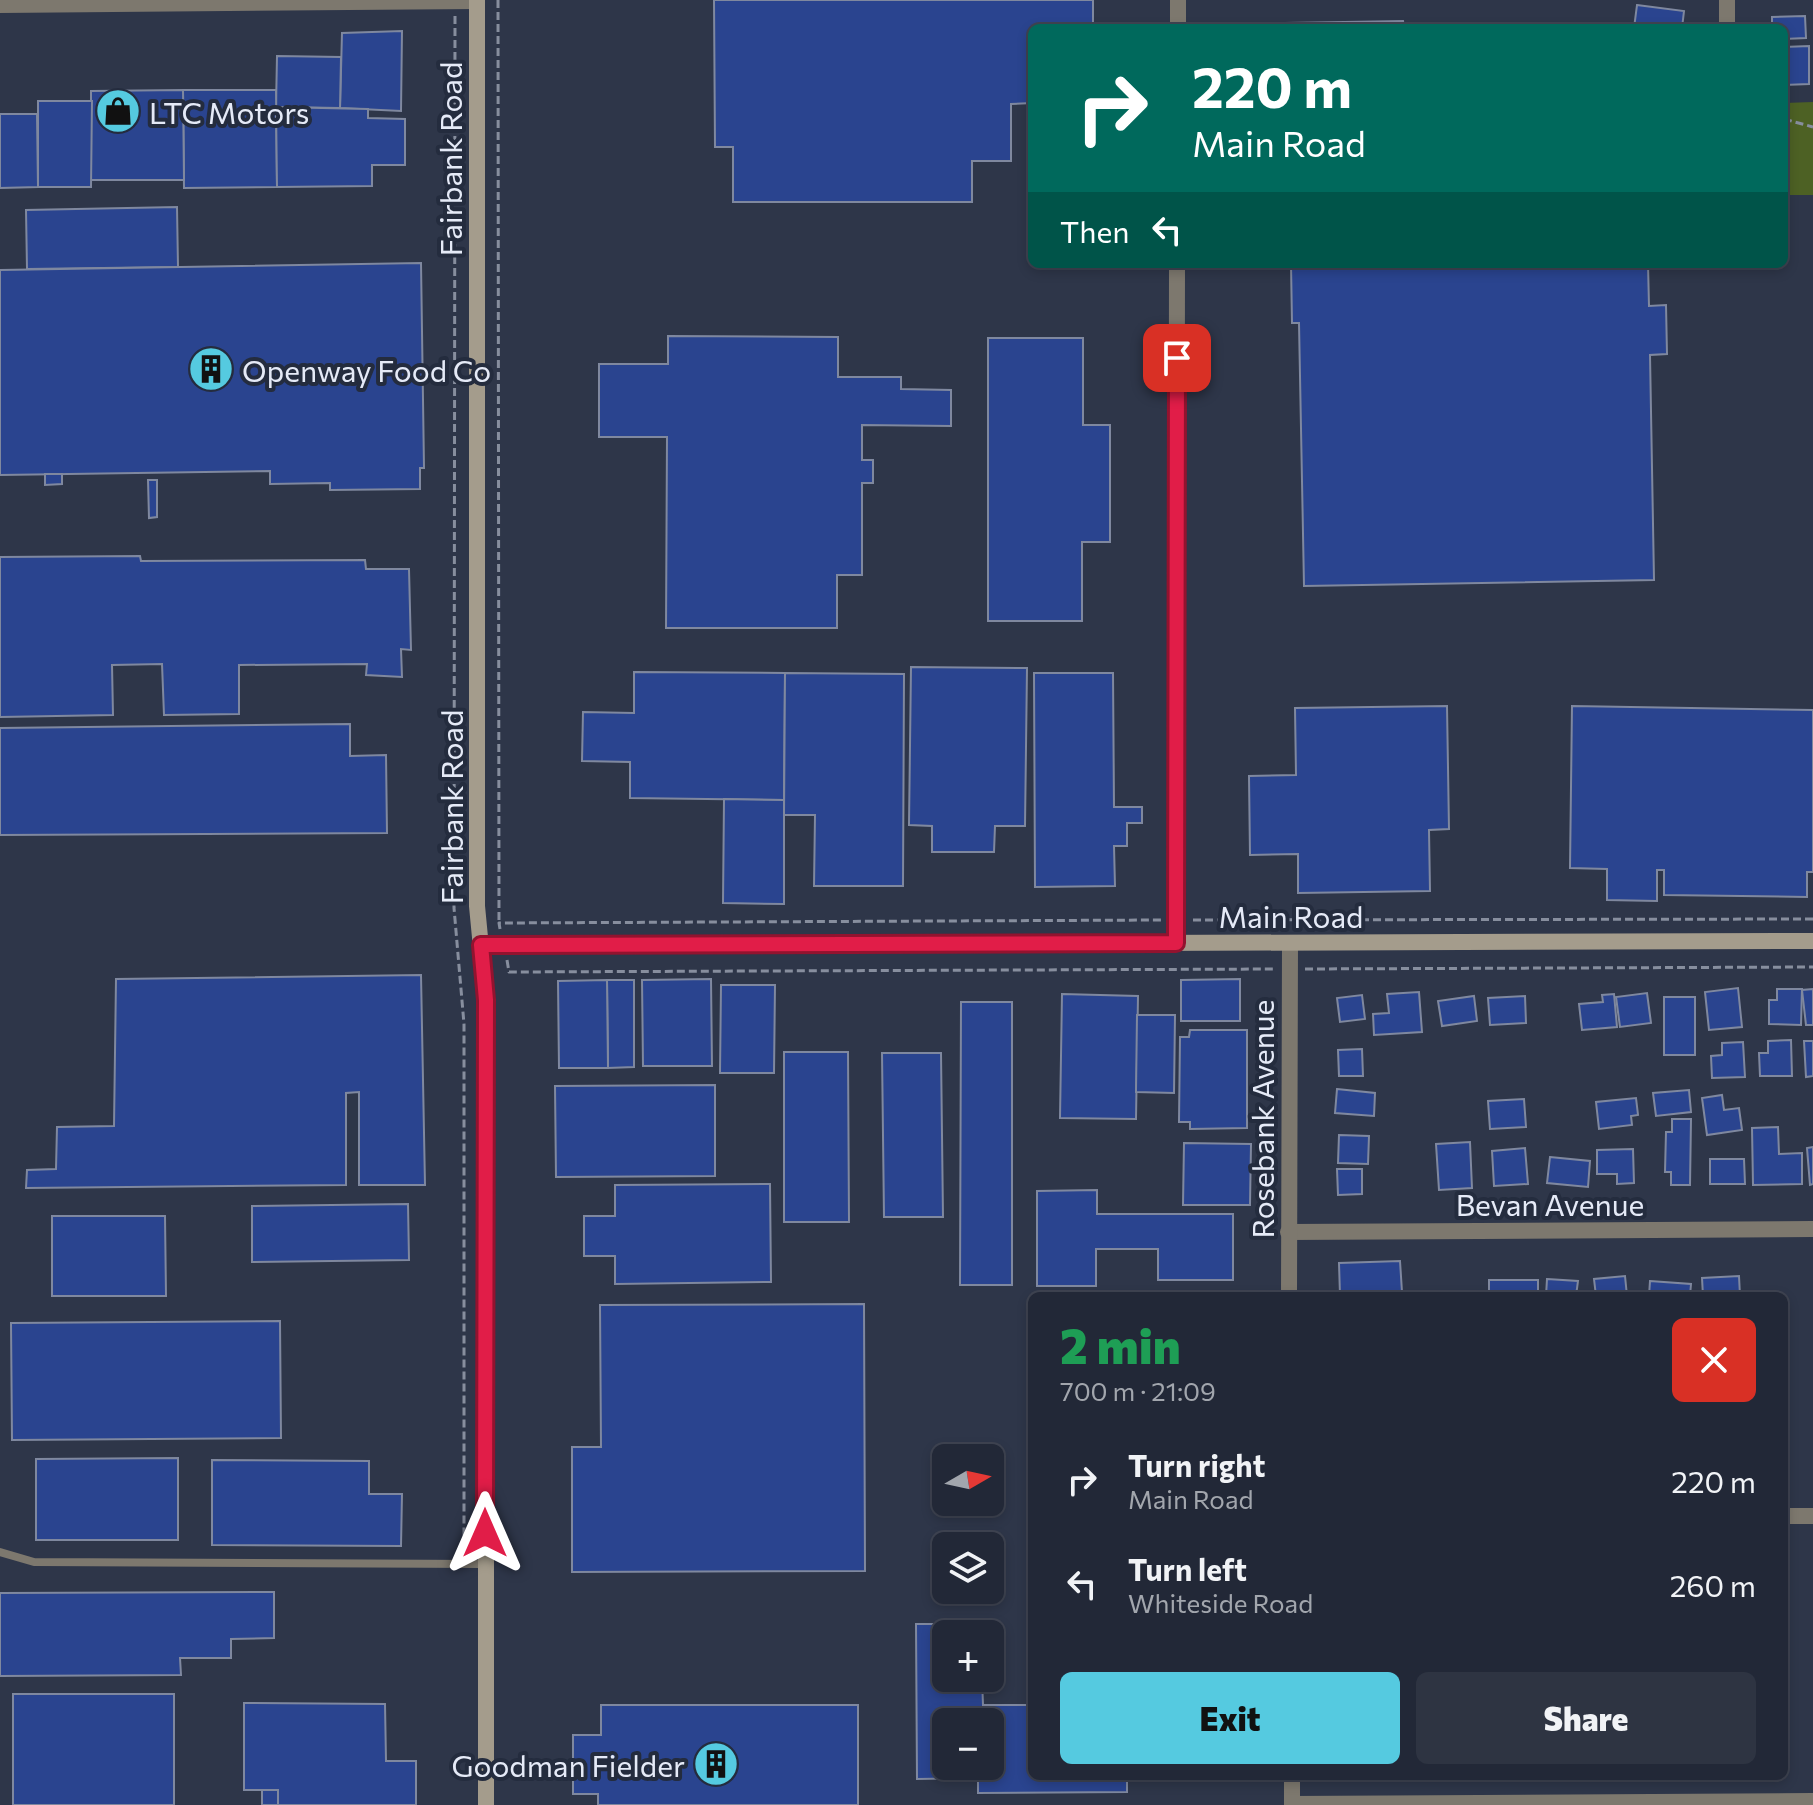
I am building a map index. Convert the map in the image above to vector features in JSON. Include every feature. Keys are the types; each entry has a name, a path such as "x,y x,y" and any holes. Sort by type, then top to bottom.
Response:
{"main road":[{"name":"Fairbank Road","path":"477,0 477,906 486,1000 486,1805"},
{"name":"Main Road","path":"481,945 1813,941"}],"street":[{"path":"0,5 477,0"},
{"path":"1178,0 1178,24"},
{"path":"1727,0 1727,24"},
{"path":"1176,943 1177,268"},
{"name":"Rosebank Avenue","path":"1289,1292 1290,943"},
{"name":"Bevan Avenue","path":"1288,1232 1813,1229"},
{"path":"1788,1516 1813,1516"},
{"path":"1292,1780 1292,1804 1813,1801"}],"lane":[{"path":"0,1552 34,1562 485,1564"}],"path":[{"path":"498,0 499,923 509,972 1813,967"},
{"path":"455,1 454,908 464,1024 464,1564"},
{"path":"1788,121 1813,127"},
{"path":"499,923 1813,919"}],"green space":[{"path":"1813,102 1813,195 1788,195 1788,103"}],"building":[{"path":"714,0 1093,0 1093,24 1028,24 1028,103 1011,104 1011,161 972,161 972,202 733,202 733,147 715,147"},
{"path":"1637,5 1684,11 1682,24 1635,24"},
{"path":"1805,16 1806,38 1788,39 1788,24 1772,24 1772,17"},
{"path":"1403,21 1403,24 1218,24"},
{"path":"402,31 401,111 340,108 342,33"},
{"path":"1809,46 1809,84 1788,85 1788,47"},
{"path":"277,56 341,57 340,108 276,107"},
{"path":"183,90 276,90 277,187 184,188"},
{"path":"183,90 184,180 91,180 91,91"},
{"path":"38,101 92,101 91,187 38,187"},
{"path":"276,107 368,109 368,118 405,119 405,165 372,165 372,186 277,187"},
{"path":"0,114 37,114 38,187 0,188"},
{"path":"177,207 178,267 27,269 26,210"},
{"name":"Openway Food Co","path":"421,263 424,468 420,468 420,489 330,490 330,483 270,484 270,471 0,475 0,270"},
{"path":"1291,268 1648,268 1649,306 1666,305 1667,354 1650,355 1654,580 1304,586 1299,323 1292,323"},
{"path":"668,336 838,337 838,377 901,377 901,389 951,390 951,426 862,425 862,460 873,460 873,483 862,483 862,575 837,575 837,628 666,628 667,437 599,437 599,364 668,364"},
{"path":"988,338 1083,338 1083,425 1110,425 1110,542 1082,542 1082,621 988,621"},
{"path":"45,474 62,474 62,484 45,485"},
{"path":"148,480 157,480 157,517 149,518"},
{"path":"140,556 141,561 365,560 366,569 409,569 411,650 401,649 402,677 366,675 367,664 239,665 239,714 164,715 162,664 112,665 113,715 0,717 0,557"},
{"path":"911,667 1027,668 1025,826 995,826 994,852 932,852 932,826 909,825"},
{"path":"634,672 785,673 784,800 630,798 630,762 582,761 583,712 634,713"},
{"path":"785,673 904,674 903,886 814,886 815,815 784,815"},
{"path":"1034,673 1113,673 1114,807 1142,807 1142,823 1127,823 1127,846 1114,846 1115,886 1035,887"},
{"path":"1447,706 1449,829 1429,830 1430,891 1298,893 1298,854 1250,855 1249,776 1296,775 1295,708"},
{"path":"1572,706 1813,710 1813,872 1807,872 1807,897 1664,895 1664,870 1657,870 1657,901 1607,900 1607,869 1570,868"},
{"path":"350,724 350,756 386,755 387,833 0,835 0,728"},
{"path":"724,799 784,800 784,904 723,903"},
{"path":"421,975 425,1185 359,1185 359,1092 346,1093 346,1185 26,1188 27,1170 56,1169 57,1127 114,1126 116,979"},
{"path":"711,979 712,1066 643,1066 642,980"},
{"path":"1240,979 1240,1021 1181,1021 1181,980"},
{"path":"607,980 634,980 634,1067 608,1068"},
{"path":"607,980 608,1068 559,1068 558,981"},
{"path":"721,985 775,985 774,1073 720,1073"},
{"path":"1738,988 1742,1027 1709,1030 1705,992"},
{"path":"1777,989 1802,989 1801,1025 1769,1024 1769,1000 1777,1000"},
{"path":"1813,989 1813,1025 1806,1025 1802,990"},
{"path":"1419,992 1422,1032 1374,1035 1373,1014 1389,1013 1387,994"},
{"path":"1647,993 1651,1023 1620,1027 1616,997"},
{"path":"1062,994 1138,996 1136,1119 1060,1118"},
{"path":"1614,994 1617,1027 1582,1030 1579,1004 1603,1002 1602,995"},
{"path":"1362,995 1365,1019 1340,1022 1337,998"},
{"path":"1474,996 1477,1021 1442,1026 1438,1001"},
{"path":"1525,996 1526,1023 1490,1025 1488,998"},
{"path":"1664,997 1695,997 1695,1055 1664,1055"},
{"path":"961,1002 1012,1002 1012,1285 960,1285"},
{"path":"1137,1015 1175,1015 1174,1093 1136,1092"},
{"path":"1190,1030 1247,1030 1247,1128 1190,1129 1190,1122 1179,1122 1180,1037 1189,1037"},
{"path":"1791,1040 1792,1076 1760,1076 1759,1053 1768,1053 1768,1041"},
{"path":"1804,1041 1813,1041 1813,1076 1806,1077"},
{"path":"1743,1042 1745,1077 1712,1078 1711,1056 1722,1055 1722,1043"},
{"path":"1362,1049 1363,1076 1339,1076 1338,1050"},
{"path":"784,1052 848,1052 849,1222 784,1222"},
{"path":"882,1053 941,1053 943,1217 884,1217"},
{"path":"715,1085 715,1176 556,1177 555,1086"},
{"path":"1337,1089 1375,1093 1374,1116 1335,1113"},
{"path":"1689,1090 1691,1112 1656,1116 1653,1093"},
{"path":"1722,1095 1724,1110 1739,1108 1742,1130 1707,1135 1702,1098"},
{"path":"1636,1098 1638,1115 1631,1116 1632,1125 1599,1129 1596,1102"},
{"path":"1524,1099 1526,1127 1490,1129 1488,1101"},
{"path":"1672,1119 1691,1119 1690,1185 1671,1185 1671,1172 1665,1172 1666,1132 1672,1132"},
{"path":"1778,1127 1779,1154 1802,1153 1802,1184 1753,1185 1752,1128"},
{"path":"1339,1135 1369,1136 1368,1164 1338,1163"},
{"path":"1470,1142 1472,1188 1439,1190 1436,1144"},
{"path":"1184,1143 1251,1144 1250,1205 1183,1205"},
{"path":"1813,1147 1813,1184 1810,1185 1807,1148"},
{"path":"1525,1148 1528,1184 1494,1186 1492,1151"},
{"path":"1633,1149 1634,1183 1617,1184 1617,1174 1597,1174 1597,1150"},
{"path":"1550,1157 1590,1161 1588,1187 1547,1183"},
{"path":"1710,1159 1744,1159 1745,1184 1710,1184"},
{"path":"1337,1169 1362,1169 1362,1194 1338,1195"},
{"path":"770,1184 771,1282 615,1284 615,1256 584,1256 584,1216 615,1216 615,1185"},
{"path":"1097,1190 1097,1214 1233,1214 1233,1280 1158,1280 1158,1249 1096,1249 1096,1286 1037,1286 1037,1191"},
{"path":"408,1204 409,1260 252,1262 252,1206"},
{"path":"52,1216 165,1216 166,1296 52,1296"},
{"path":"1400,1261 1402,1292 1340,1292 1339,1263"},
{"path":"1625,1276 1627,1292 1596,1292 1594,1279"},
{"path":"1739,1276 1740,1292 1703,1292 1702,1278"},
{"path":"1547,1279 1578,1281 1577,1292 1546,1292"},
{"path":"1489,1280 1538,1280 1538,1292 1489,1292"},
{"path":"1650,1281 1691,1284 1690,1292 1649,1292"},
{"path":"864,1304 865,1571 572,1572 572,1447 601,1447 600,1305"},
{"path":"280,1321 281,1438 12,1440 11,1323"},
{"path":"178,1458 178,1540 36,1540 36,1459"},
{"path":"212,1460 369,1461 369,1494 402,1494 401,1546 212,1545"},
{"path":"274,1592 274,1638 231,1639 231,1658 180,1658 181,1675 0,1676 0,1593"},
{"path":"916,1624 932,1624 932,1692 983,1692 983,1705 1028,1705 1028,1780 1127,1780 1127,1792 978,1793 978,1780 1004,1780 1004,1708 932,1708 932,1779 917,1779"},
{"path":"13,1694 174,1694 174,1805 13,1805"},
{"path":"244,1703 385,1704 386,1761 416,1761 416,1805 278,1805 278,1790 244,1790"},
{"name":"Goodman Fielder","path":"601,1705 858,1705 858,1805 598,1805 598,1794 573,1794 573,1735 601,1735"},
{"path":"262,1790 278,1790 278,1805 262,1805"}],"place":[{"name":"LTC Motors","path":"118,111"},
{"name":"Openway Food Co","path":"211,369"},
{"name":"Goodman Fielder","path":"716,1764"}],"route":[{"path":"485,1533 486,1000 481,945 1176,943 1177,358"}]}
